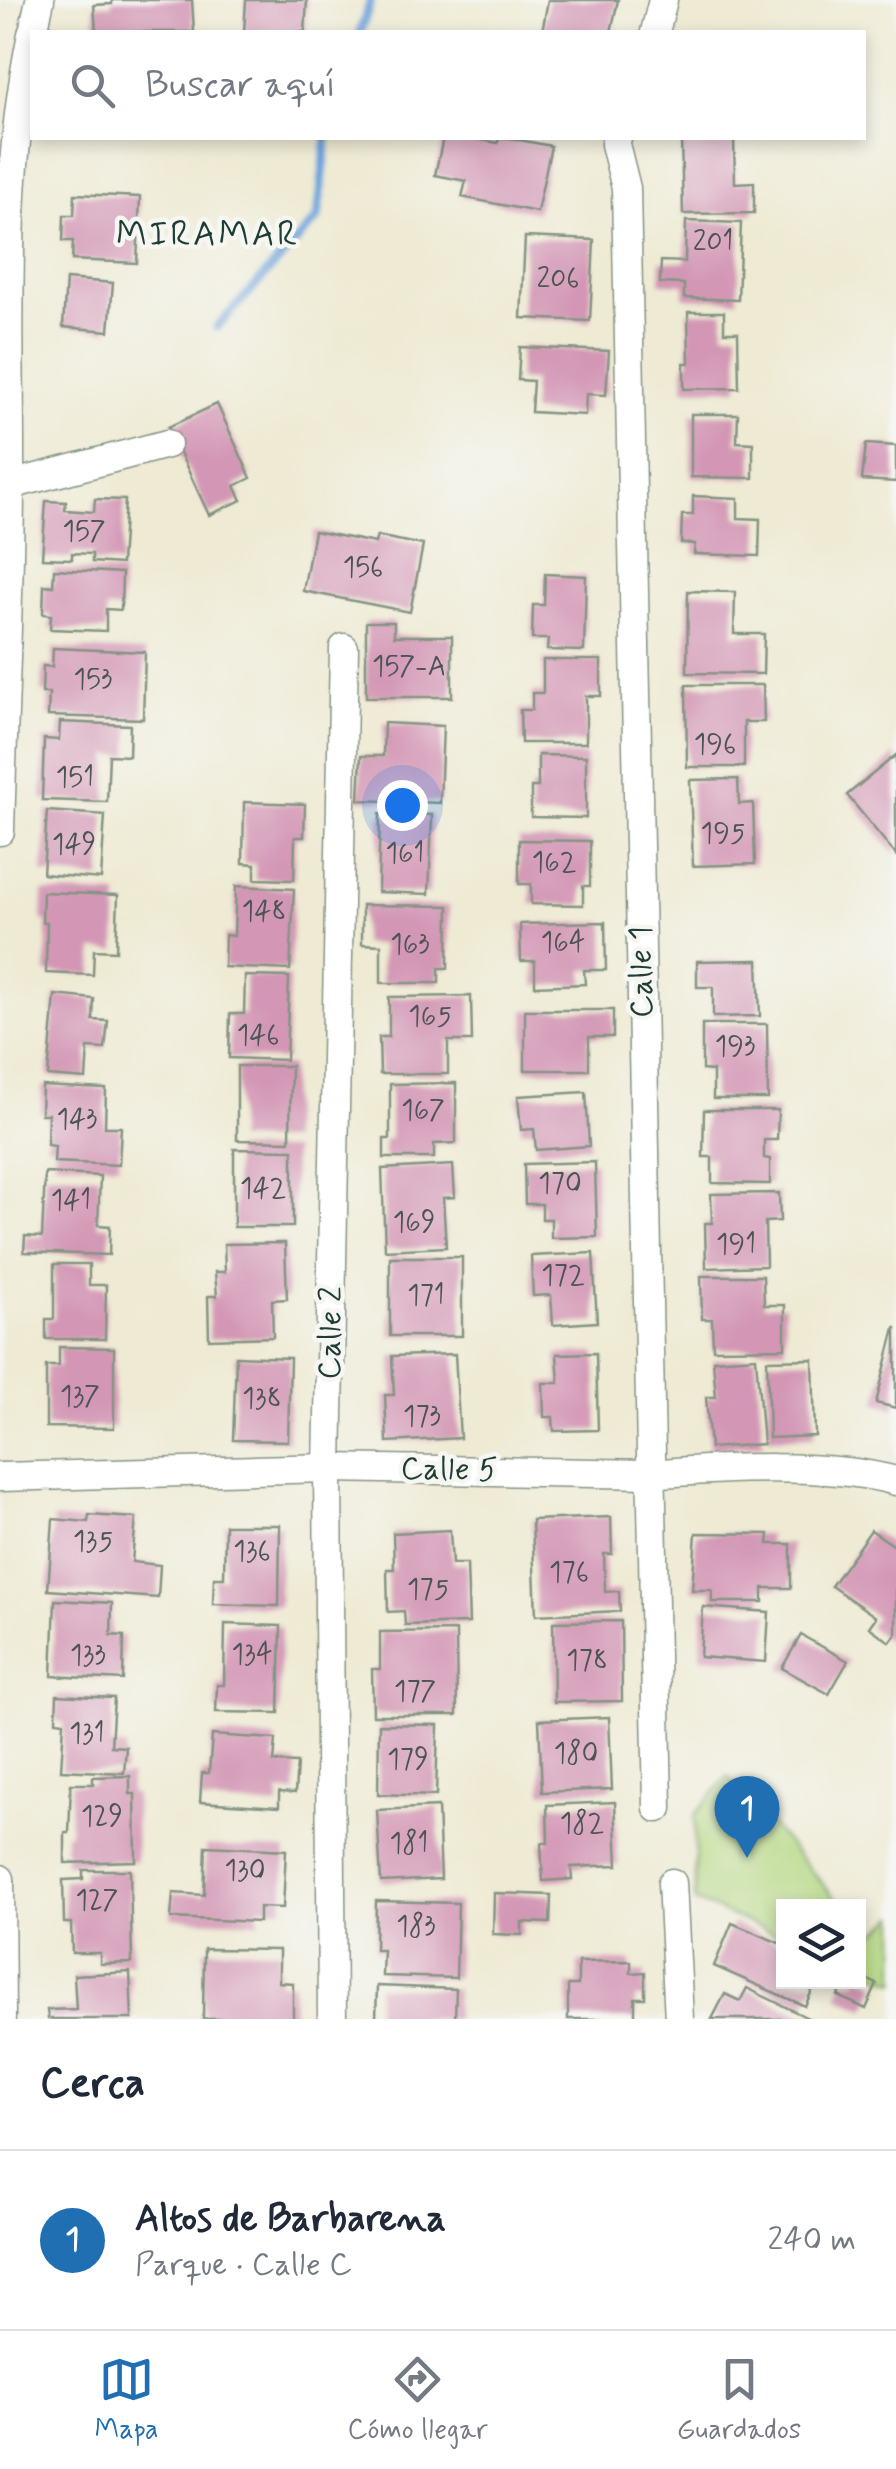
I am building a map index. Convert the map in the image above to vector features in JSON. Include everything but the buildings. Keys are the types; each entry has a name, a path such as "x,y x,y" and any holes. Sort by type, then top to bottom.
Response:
{"street":[{"path":"34,30 40,0"},
{"path":"656,30 663,0"},
{"path":"0,831 10,485 9,206 18,82 30,43"},
{"name":"Calle 1","path":"613,140 626,188 658,1808"},
{"path":"10,485 166,444"},
{"name":"Calle 2","path":"332,2019 328,1468 344,648"},
{"name":"Calle 5","path":"0,1478 328,1468 651,1474 697,1470 860,1471 896,1481"},
{"path":"0,1879 1,2019"},
{"path":"672,1882 678,2019"}],"green space":[{"path":"728,1776 836,1899 776,1899 776,1934 695,1901 695,1815"},
{"path":"896,1916 896,1982 866,1970 866,1934 870,1938"}],"waterway":[{"path":"361,30 371,0"},
{"path":"217,327 318,218 327,140"}],"place":[{"name":"Altos de Barbarena","path":"747,1858"}],"district":[{"name":"MIRAMAR","path":"208,235"}]}
